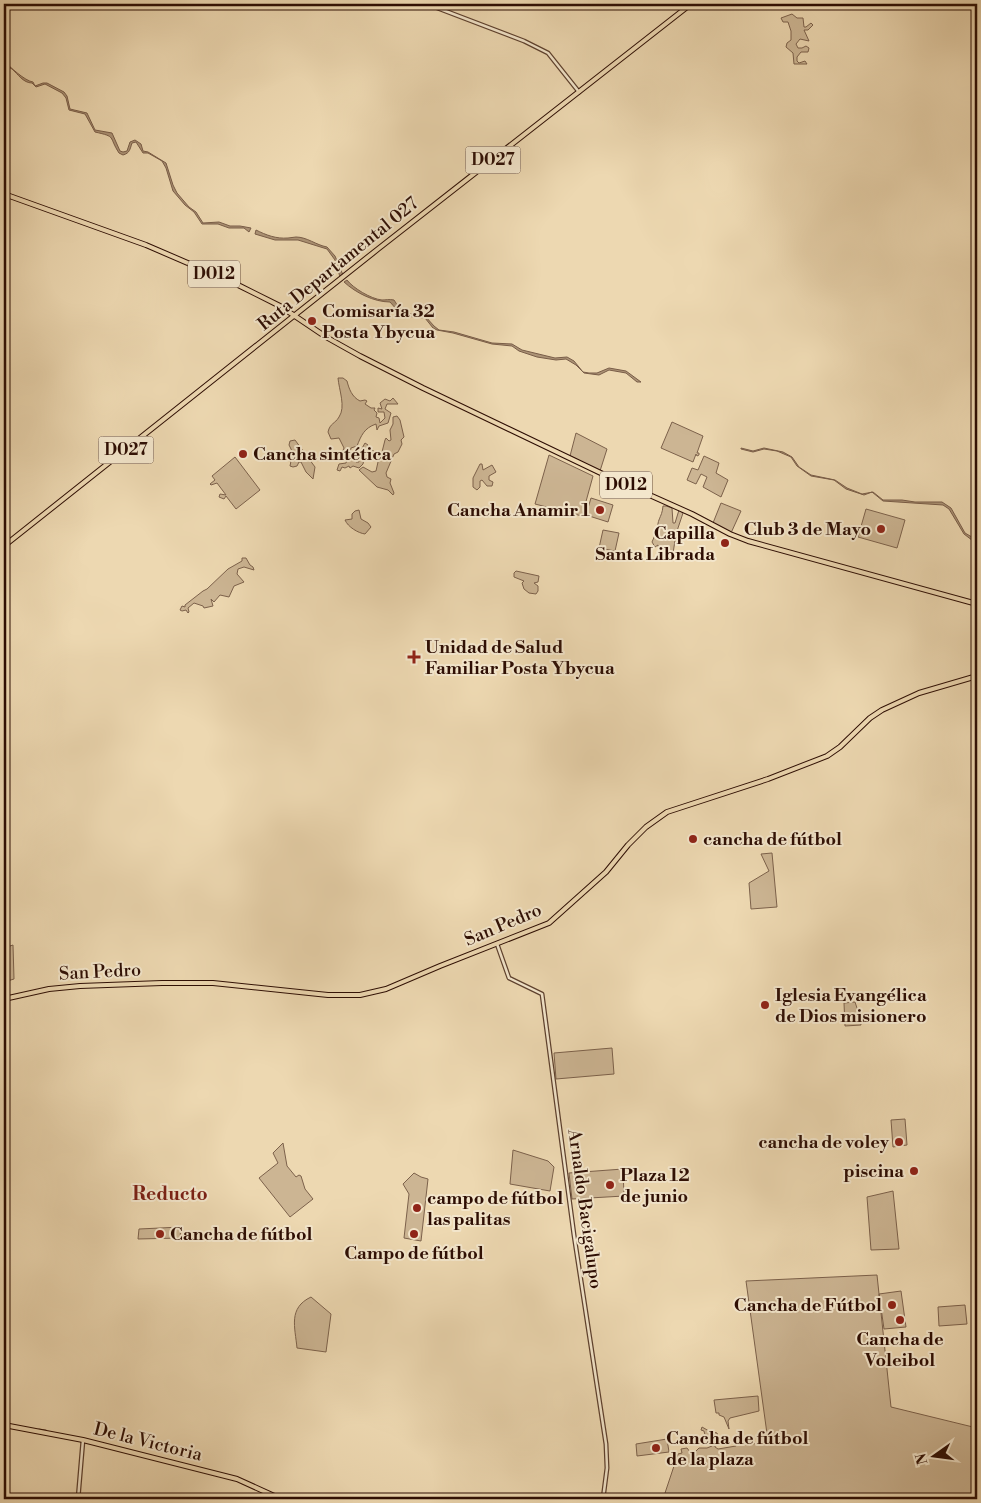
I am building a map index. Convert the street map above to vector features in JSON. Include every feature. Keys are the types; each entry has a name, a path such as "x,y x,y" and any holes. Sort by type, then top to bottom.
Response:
{"main road":[{"name":"Ruta Departamental 027","path":"4,546 691,4"},
{"name":"D012","path":"4,194 169,254 256,294 280,306 333,341 417,385 607,476 692,514 730,534 748,541 977,604"},
{"name":"San Pedro","path":"4,999 49,989 162,983 213,983 328,995 360,995 386,989 549,923 606,872 628,845 660,816 768,779 827,756 840,747 870,718 882,710 919,693 977,676"},
{"name":"De la Victoria","path":"4,1425 83,1440 237,1479 281,1499"}],"street":[{"path":"427,4 524,41 548,53 579,92"},
{"name":"Arnaldo Bacigalupo","path":"497,944 509,978 542,994 574,1234 606,1444 607,1468 603,1499"},
{"path":"78,1499 83,1440"}],"shaded area":[{"path":"792,14 797,18 803,18 804,27 811,23 813,25 808,30 804,30 809,41 800,39 796,44 798,48 806,46 809,48 808,52 801,52 797,57 799,63 805,61 807,64 794,64 793,53 786,47 787,43 791,40 791,31 788,22 783,22 781,18"},
{"path":"4,61 22,76 33,82 35,86 23,80 4,64"},
{"path":"47,83 64,92 70,109 87,113 95,130 112,133 120,151 127,151 130,142 135,140 141,144 143,151 148,152 166,163 177,193 196,212 203,223 219,222 230,226 251,228 249,232 244,228 229,228 218,224 202,224 194,212 185,205 173,191 162,161 148,153 143,153 136,142 132,143 127,153 123,155 119,153 109,136 95,132 85,114 69,110 66,98 62,93 45,84 35,86"},
{"path":"256,230 275,237 300,237 327,247 335,256 343,275 340,277 335,260 327,249 298,240 275,240 255,234"},
{"path":"347,280 363,293 382,300 394,300 404,312 425,316 439,330 454,332 492,343 512,344 522,350 555,358 567,357 574,361 583,372 566,359 556,360 537,357 519,351 512,346 492,344 437,330 425,318 405,316 390,302 372,299 354,290 344,282"},
{"path":"609,368 626,371 641,382 637,382 626,373 609,370 599,375 583,372 597,373"},
{"path":"338,378 343,378 347,381 351,392 357,399 367,401 365,404 375,408 376,417 379,418 380,423 385,418 384,412 378,412 378,408 382,409 380,403 385,399 390,401 393,398 398,404 387,404 385,409 391,413 388,423 379,426 377,430 376,424 366,430 357,446 351,448 350,453 346,456 342,453 344,448 339,438 331,439 328,432 339,417 342,408"},
{"path":"397,416 400,420 404,437 386,473 387,477 391,479 393,495 388,490 377,487 359,470 363,467 372,472 376,471 378,462 372,456 370,450 381,456 386,438 389,441 391,440 390,430 393,424 393,417"},
{"path":"672,422 703,436 697,453 699,455 697,456 696,454 693,462 661,448"},
{"path":"576,433 607,449 600,471 570,456"},
{"path":"295,440 315,467 313,479 306,472 301,462 293,467 290,466 291,461 286,460 292,451 289,445 290,441"},
{"path":"365,443 368,445 367,448 370,454 364,459 363,464 359,468 353,466 350,468 349,466 342,467 340,471 337,470 339,464 346,463 348,457 354,457 356,462 359,462 357,457"},
{"path":"741,448 753,451 764,448 783,452 792,457 799,467 811,475 835,480 847,488 862,494 871,492 864,495 846,489 834,480 811,476 797,466 791,457 777,451 764,449 753,452"},
{"path":"549,455 593,476 582,516 535,504"},
{"path":"704,456 719,463 716,473 728,480 721,497 703,487 707,477 701,474 696,484 687,480 692,468 698,470"},
{"path":"235,457 260,490 236,509 226,496 224,499 219,497 220,494 226,495 217,483 210,484 215,480 212,476"},
{"path":"480,464 482,464 483,470 492,465 496,472 489,476 489,480 493,482 492,486 487,486 482,480 477,490 473,487 473,478"},
{"path":"872,492 883,500 942,502 951,508 965,533 977,540 977,544 964,534 949,509 943,505 883,501"},
{"name":"Cancha Anamir 1","path":"591,498 613,505 608,522 586,515"},
{"path":"721,503 741,511 731,533 713,523"},
{"path":"663,506 672,508 673,523 675,523 679,510 683,513 676,534 672,560 668,556 664,557 658,545 655,547 652,542 655,535 658,534 658,522"},
{"name":"Club 3 de Mayo","path":"866,509 905,520 897,548 858,537"},
{"path":"359,510 361,519 371,527 365,534 353,529 345,520 352,519 352,514"},
{"path":"603,530 619,533 615,551 599,548"},
{"path":"242,558 246,558 254,570 244,567 238,569 237,574 244,582 234,586 229,597 220,595 214,602 211,599 213,606 204,608 194,603 188,608 188,613 186,610 180,610 182,606 185,607 228,569 242,561"},
{"path":"516,571 539,576 538,582 534,583 538,586 536,594 529,593 524,589 522,583 524,581 514,577"},
{"path":"772,853 777,907 751,909 749,883 769,871 761,854"},
{"path":"13,945 14,979 4,982 4,948"},
{"path":"855,1002 861,1025 845,1026 844,1003"},
{"path":"612,1048 614,1074 556,1079 554,1053"},
{"path":"905,1119 907,1145 893,1147 891,1120"},
{"path":"283,1143 287,1166 296,1177 301,1176 305,1189 313,1199 290,1217 259,1178 278,1163 273,1153"},
{"path":"513,1150 548,1161 554,1167 550,1191 510,1184"},
{"name":"Plaza 12 de junio","path":"623,1169 624,1196 572,1199 569,1173"},
{"path":"414,1173 428,1179 421,1241 404,1238 409,1194 403,1184"},
{"path":"893,1191 899,1249 871,1250 867,1197"},
{"name":"Cancha de fútbol","path":"181,1227 180,1238 138,1239 139,1229"},
{"path":"877,1275 891,1407 977,1428 977,1499 663,1499 678,1454 682,1453 681,1449 687,1448 690,1452 695,1452 699,1448 712,1446 712,1436 708,1437 705,1435 704,1431 701,1430 702,1427 717,1433 715,1447 718,1449 736,1446 740,1442 740,1438 744,1441 748,1439 748,1445 768,1441 746,1281"},
{"path":"901,1291 906,1327 884,1329 879,1294"},
{"path":"311,1297 331,1314 326,1352 297,1348 294,1326 296,1312 304,1301"},
{"path":"965,1305 967,1324 939,1326 938,1307"},
{"path":"758,1396 759,1411 730,1418 728,1421 729,1429 724,1417 716,1413 714,1400"},
{"path":"667,1439 669,1452 637,1456 636,1444"}],"waterway":[{"path":"39,1429 46,1430"}],"place":[{"name":"Comisaría 32 Posta Ybycua","path":"312,321"},
{"name":"Cancha sintética","path":"243,454"},
{"name":"Cancha Anamir 1","path":"600,510"},
{"name":"Club 3 de Mayo","path":"881,529"},
{"name":"Capilla Santa Librada","path":"725,543"},
{"name":"Unidad de Salud Familiar Posta Ybycua","path":"414,657"},
{"name":"cancha de fútbol","path":"693,839"},
{"name":"Iglesia Evangélica de Dios misionero","path":"765,1005"},
{"name":"cancha de voley","path":"899,1142"},
{"name":"piscina","path":"914,1171"},
{"name":"Plaza 12 de junio","path":"610,1185"},
{"name":"campo de fútbol las palitas","path":"417,1208"},
{"name":"Cancha de fútbol","path":"160,1234"},
{"name":"Campo de fútbol","path":"414,1234"},
{"name":"Cancha de Fútbol","path":"892,1305"},
{"name":"Cancha de Voleibol","path":"900,1320"},
{"name":"Cancha de fútbol de la plaza","path":"656,1448"}],"district":[{"name":"Reducto","path":"170,1194"}]}
